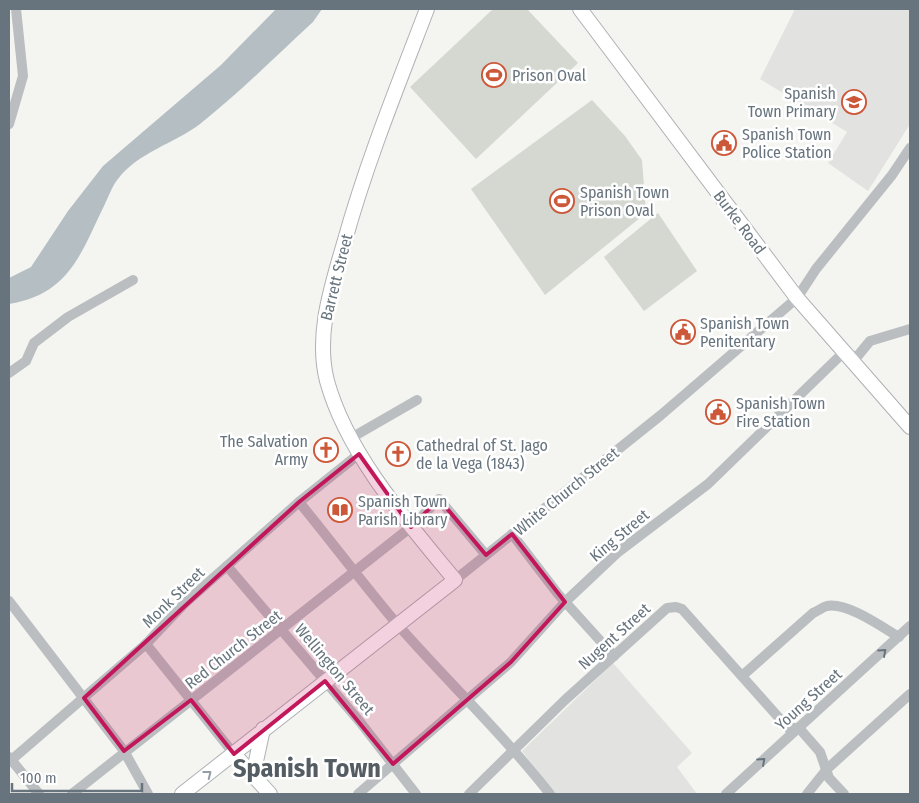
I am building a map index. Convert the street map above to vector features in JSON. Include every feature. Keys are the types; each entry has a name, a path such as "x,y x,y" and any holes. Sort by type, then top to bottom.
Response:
{"main road":[{"name":"Barrett Street","path":"427,9 362,178 330,293 324,327 325,364 327,381 359,454 411,527 455,580"},
{"name":"Burke Road","path":"585,11 797,298 910,427"},
{"name":"White Church Street","path":"182,794 455,580"},
{"path":"253,775 263,729"},
{"path":"234,754 270,794"}],"street":[{"path":"9,13 15,9 23,76 9,124"},
{"name":"White Church Street","path":"455,580 661,416 797,298 816,269 892,175 910,148"},
{"path":"9,373 26,361 34,343 68,317 133,280"},
{"path":"845,351 856,358 870,341 910,329"},
{"name":"King Street","path":"358,794 511,662 565,602 617,554 708,484 845,351"},
{"path":"351,438 417,400"},
{"name":"Monk Street","path":"10,760 146,644 184,604 299,502 359,454"},
{"name":"Red Church Street","path":"72,794 124,751 282,630 411,527 439,499 486,555"},
{"path":"299,502 397,624 514,749 550,794"},
{"path":"512,534 565,602 614,656"},
{"name":"Wellington Street","path":"227,566 325,681 416,794"},
{"path":"9,601 124,751 148,794"},
{"path":"742,676 814,613 827,606 838,606 854,611 899,637"},
{"name":"Nugent Street","path":"469,794 514,749 667,608 676,607 682,609 788,728 799,728"},
{"name":"Young Street","path":"726,794 910,626"},
{"path":"146,644 234,754"},
{"path":"807,794 827,769 910,694"},
{"path":"799,728 820,752 829,778 844,794"},
{"path":"10,760 38,794"}],"highlighted area":[{"path":"359,454 411,527 439,499 486,555 512,534 565,602 511,662 393,764 325,681 234,754 191,700 124,751 84,698 299,502"}],"shaded area":[{"path":"276,9 322,9 313,22 215,112 190,131 146,155 126,170 114,185 79,256 59,282 29,299 9,304 9,278 31,267 68,211 103,166 221,65"},
{"name":"Prison Oval","path":"493,9 527,9 578,63 476,159 410,87"},
{"name":"Spanish Town Primary","path":"795,9 910,9 910,124 868,191 828,163 847,132 760,79"},
{"name":"Spanish Town Prison Oval","path":"592,100 625,136 642,160 646,213 545,295 471,189"},
{"path":"658,213 697,271 644,311 604,257"},
{"path":"613,663 692,753 677,767 697,794 556,794 522,751"}],"place":[{"name":"Prison Oval","path":"494,75"},
{"name":"Spanish Town Primary","path":"854,102"},
{"name":"Spanish Town Police Station","path":"724,143"},
{"name":"Spanish Town Prison Oval","path":"562,201"},
{"name":"Spanish Town Penitentary","path":"683,332"},
{"name":"Spanish Town Fire Station","path":"718,412"},
{"name":"The Salvation Army","path":"326,450"},
{"name":"Cathedral of St. Jago de la Vega (1843)","path":"398,454"},
{"name":"Spanish Town Parish Library","path":"340,510"}],"district":[{"name":"Spanish Town","path":"307,768"}]}
